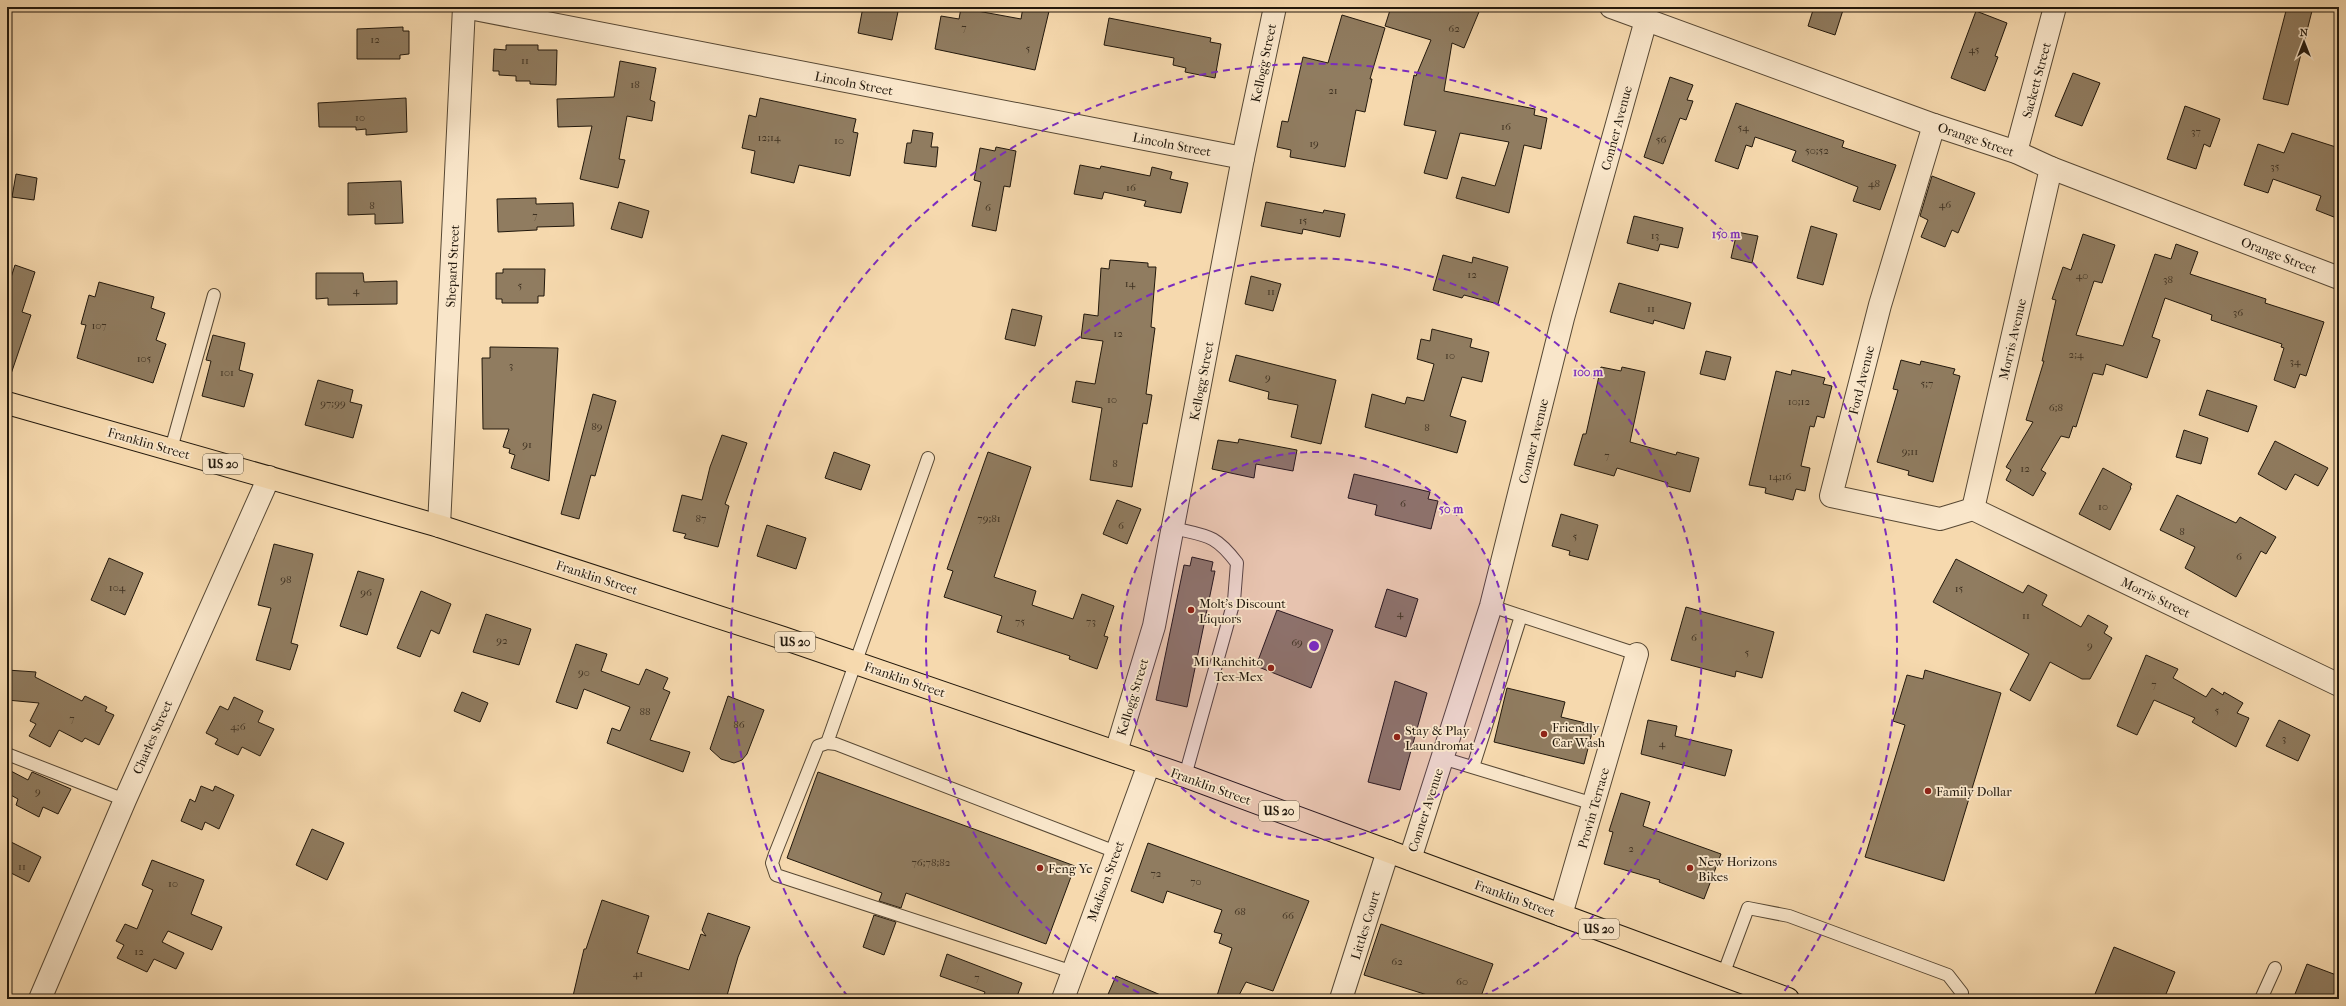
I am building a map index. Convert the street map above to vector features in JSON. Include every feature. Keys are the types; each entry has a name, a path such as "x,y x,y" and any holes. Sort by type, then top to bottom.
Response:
{"main road":[{"name":"Franklin Street","path":"7,403 439,526 856,663 1185,776 1788,999"}],"street":[{"name":"Lincoln Street","path":"464,7 1243,158"},
{"name":"Shepard Street","path":"439,526 464,7"},
{"name":"Kellogg Street","path":"1116,752 1154,626 1243,158 1275,7"},
{"name":"Sackett Street","path":"2016,152 2055,7"},
{"name":"Orange Street","path":"1618,8 1646,20 1934,125 2016,152 2051,168 2339,278"},
{"name":"Conner Avenue","path":"1410,859 1492,606 1563,318 1646,20"},
{"name":"Ford Avenue","path":"1934,125 1880,304 1831,496 1940,519 1973,509"},
{"name":"Morris Avenue","path":"1973,509 2051,168"},
{"name":"Charles Street","path":"40,999 125,800 269,477"},
{"name":"Morris Street","path":"1973,509 2339,686"},
{"name":"Provin Terrace","path":"1561,915 1637,654"},
{"name":"Madison Street","path":"1063,999 1149,764"},
{"name":"Littles Court","path":"1342,999 1388,851"}],"lane":[{"path":"171,450 214,295"},
{"path":"827,743 928,458"},
{"path":"1173,528 1208,536 1223,545 1237,563 1234,601 1185,776"},
{"path":"1492,606 1637,654"},
{"path":"1473,767 1521,616"},
{"path":"1073,972 776,875 772,863 775,854 818,746 827,743 836,744 1116,852"},
{"path":"7,754 125,800"},
{"path":"1442,758 1594,804"},
{"path":"1723,974 1748,908 1789,916 1948,974 1962,993 1960,999"},
{"path":"2261,999 2274,968"}],"building":[{"path":"863,7 899,7 892,40 858,33"},
{"path":"1023,7 1050,7 1035,70 935,49 941,16 959,19 961,8 1021,19"},
{"path":"1391,7 1481,7 1464,48 1452,43 1444,91 1535,109 1534,115 1547,118 1541,149 1524,145 1509,213 1456,198 1462,177 1495,186 1509,142 1460,133 1447,179 1424,173 1436,131 1404,125 1414,75 1416,76 1431,40 1385,26"},
{"path":"1814,7 1844,7 1835,35 1808,26"},
{"path":"2287,7 2313,7 2288,105 2263,99"},
{"path":"1976,11 2007,23 1995,56 1998,57 1985,91 1951,78"},
{"path":"1342,15 1385,28 1370,79 1372,79 1365,112 1356,110 1345,167 1290,157 1291,150 1277,147 1282,121 1288,122 1303,57 1328,63"},
{"path":"1109,18 1211,38 1210,42 1221,44 1215,78 1185,72 1186,68 1173,65 1174,58 1104,45"},
{"path":"403,27 403,31 409,31 409,54 400,55 400,59 357,59 357,29"},
{"path":"506,45 538,45 538,50 557,50 556,85 530,84 530,81 516,81 516,76 499,75 499,71 493,71 494,49 506,50"},
{"path":"620,61 656,68 650,100 655,102 652,121 627,116 619,159 625,160 618,188 580,179 592,126 558,127 557,99 614,97"},
{"path":"2073,73 2100,83 2082,126 2055,116"},
{"path":"1670,77 1693,85 1687,100 1693,101 1686,120 1680,118 1663,164 1644,157"},
{"path":"406,98 407,132 366,135 366,129 356,130 356,127 319,127 318,103"},
{"path":"760,98 856,119 853,132 858,133 850,176 799,165 794,183 751,173 755,151 742,148 749,115 756,117"},
{"path":"1736,103 1844,141 1842,147 1896,165 1880,210 1853,201 1858,187 1792,161 1796,151 1755,137 1752,147 1746,145 1738,169 1715,161"},
{"path":"2185,106 2220,119 2210,147 2204,144 2196,169 2167,159"},
{"path":"913,130 933,133 931,147 938,147 936,167 904,163 907,143 911,143"},
{"path":"2292,133 2339,148 2339,219 2316,210 2321,196 2273,179 2268,193 2244,185 2258,144 2284,153"},
{"path":"996,147 1016,151 1010,187 1004,186 996,231 972,226 981,182 974,180 980,148 995,151"},
{"path":"1080,165 1100,169 1101,166 1150,176 1152,167 1172,172 1170,179 1188,183 1181,213 1144,206 1146,201 1104,192 1102,199 1074,194"},
{"path":"16,174 37,178 34,200 12,197"},
{"path":"1932,176 1975,193 1958,233 1952,230 1945,247 1921,237 1928,220 1920,216"},
{"path":"401,181 403,223 375,224 375,214 348,215 348,183"},
{"path":"536,198 536,204 573,203 574,226 537,227 537,230 498,232 497,199"},
{"path":"619,202 649,211 642,238 611,229"},
{"path":"1266,202 1323,213 1324,210 1345,214 1340,237 1303,229 1302,234 1261,226"},
{"path":"1634,216 1683,228 1678,248 1660,244 1658,251 1627,243"},
{"path":"1811,226 1837,234 1823,285 1797,278"},
{"path":"1737,232 1758,236 1752,263 1731,258"},
{"path":"2083,234 2115,245 2102,283 2094,281 2076,335 2123,346 2155,254 2171,259 2176,244 2198,252 2190,274 2266,299 2265,303 2324,322 2306,376 2300,374 2295,388 2274,380 2284,348 2281,347 2282,344 2211,320 2212,315 2165,298 2152,337 2160,340 2147,378 2106,364 2103,375 2093,373 2076,427 2073,426 2069,438 2061,436 2041,470 2046,473 2033,496 2006,480 2011,470 2006,467 2033,422 2026,420 2044,361 2042,361 2056,300 2052,299 2063,267 2071,270"},
{"path":"1443,255 1472,263 1473,257 1508,267 1498,304 1464,295 1462,298 1433,290"},
{"path":"1110,260 1148,263 1148,267 1156,267 1151,327 1155,328 1146,394 1152,395 1147,424 1143,423 1132,487 1090,480 1102,408 1072,402 1076,381 1095,384 1103,341 1081,338 1084,314 1098,316 1101,268 1109,269"},
{"path":"15,265 35,272 22,312 31,315 11,374 7,374 7,290"},
{"path":"503,269 545,269 544,296 538,296 538,303 502,303 502,299 496,299 496,273 503,273"},
{"path":"316,273 363,273 364,282 397,281 397,304 328,305 328,298 316,299"},
{"path":"1251,276 1281,284 1273,311 1245,304"},
{"path":"99,282 154,297 151,308 165,313 156,340 166,344 153,383 77,358 86,325 81,324 89,295 95,297"},
{"path":"1619,283 1691,303 1684,329 1654,320 1653,324 1610,312"},
{"path":"1012,309 1042,316 1035,346 1005,339"},
{"path":"1432,329 1472,339 1470,347 1489,352 1482,382 1462,377 1450,416 1466,421 1457,453 1365,427 1372,394 1405,404 1407,397 1424,401 1434,364 1417,359 1421,339 1430,341"},
{"path":"213,335 245,343 239,370 253,374 244,407 202,396 211,361 206,360"},
{"path":"490,347 558,348 549,481 511,468 515,455 509,453 510,449 503,447 509,429 483,429 482,358 490,358"},
{"path":"1706,351 1731,357 1725,380 1700,374"},
{"path":"1236,355 1336,380 1321,444 1291,437 1298,405 1268,399 1269,392 1229,381"},
{"path":"1901,360 1920,365 1921,361 1955,369 1953,374 1960,376 1933,482 1908,475 1909,471 1877,462 1898,390 1893,389"},
{"path":"1601,367 1621,371 1622,367 1645,372 1630,442 1676,455 1677,452 1699,458 1690,492 1667,486 1668,483 1617,468 1614,476 1574,465 1583,434 1586,434"},
{"path":"1792,370 1825,378 1823,384 1832,386 1824,418 1817,416 1814,427 1810,426 1801,466 1810,468 1805,491 1796,489 1793,500 1765,493 1766,488 1749,485 1776,371 1791,375"},
{"path":"318,380 353,390 350,402 362,405 353,438 305,425"},
{"path":"2207,390 2257,406 2248,432 2199,415"},
{"path":"593,394 616,401 595,476 591,475 579,519 561,514"},
{"path":"2184,430 2208,438 2201,464 2176,457"},
{"path":"722,435 747,443 725,504 729,506 718,547 684,538 686,534 673,531 682,495 702,500 710,467"},
{"path":"1239,439 1297,450 1293,471 1256,464 1254,478 1212,469 1218,440 1238,443"},
{"path":"2275,441 2328,468 2318,486 2295,474 2286,490 2258,474"},
{"path":"834,452 870,465 861,490 825,478"},
{"path":"988,452 1031,467 994,577 1036,591 1032,605 1073,619 1082,594 1114,606 1104,636 1108,637 1097,669 1069,659 1070,656 997,632 1002,616 944,597 953,571 947,569"},
{"path":"2103,468 2132,484 2110,530 2079,514"},
{"path":"1354,474 1430,492 1428,499 1438,501 1431,529 1375,515 1377,505 1348,498"},
{"path":"2177,495 2236,523 2240,517 2276,537 2266,554 2261,551 2236,597 2185,568 2195,547 2160,530"},
{"path":"1117,500 1141,509 1127,544 1103,534"},
{"path":"1561,514 1598,525 1588,560 1569,555 1570,551 1552,546"},
{"path":"767,525 806,538 796,569 757,556"},
{"path":"274,544 313,554 291,643 298,645 290,670 256,660 271,608 258,605"},
{"name":"Molt's Discount Liquors","path":"1192,557 1213,562 1211,571 1215,571 1187,707 1156,700 1184,565 1190,566"},
{"path":"109,558 143,573 125,615 91,600"},
{"path":"1956,559 2023,593 2028,585 2047,595 2042,605 2081,627 2088,615 2108,626 2104,633 2112,638 2090,679 2082,679 2050,662 2030,701 2010,690 2029,654 1933,602"},
{"path":"358,571 384,579 367,635 340,626"},
{"path":"1387,589 1418,599 1406,637 1375,627"},
{"path":"421,591 451,604 439,634 431,630 420,657 397,648"},
{"path":"1686,607 1774,632 1762,678 1736,671 1735,677 1671,660"},
{"path":"1277,610 1333,630 1311,688 1256,666"},
{"path":"486,614 531,629 519,665 473,652"},
{"path":"576,644 607,654 601,671 639,685 646,669 668,678 663,689 670,692 650,740 690,752 683,772 607,743 612,728 620,731 630,707 584,689 577,709 556,702"},
{"path":"2146,655 2178,669 2173,678 2206,697 2212,688 2223,695 2224,692 2243,703 2237,713 2249,718 2236,747 2192,722 2195,718 2154,700 2137,735 2117,726"},
{"path":"7,670 36,672 35,677 82,701 85,696 107,707 105,711 114,715 99,745 85,738 82,742 59,730 50,747 29,736 36,724 30,721 39,703 7,700"},
{"name":"Family Dollar","path":"1925,670 2001,693 1944,881 1865,857 1905,725 1893,721 1907,675 1923,679"},
{"name":"Stay & Play Laundromat","path":"1395,681 1427,693 1400,790 1368,782"},
{"name":"Friendly Car Wash","path":"1507,688 1565,702 1561,717 1594,725 1584,764 1494,742"},
{"path":"462,692 488,703 480,722 454,711"},
{"path":"728,696 764,710 747,754 742,760 734,763 721,759 710,749"},
{"path":"234,697 263,711 258,722 274,729 260,756 242,747 238,755 215,744 218,739 206,733 220,706 228,710"},
{"path":"1648,720 1677,726 1675,736 1732,750 1725,776 1641,754"},
{"path":"2279,720 2310,735 2298,761 2266,746"},
{"path":"7,769 28,780 32,772 71,789 58,814 43,807 39,817 16,805 18,799 7,793"},
{"path":"818,772 1075,866 1046,944 906,893 901,908 879,901 882,893 787,858"},
{"path":"201,786 213,791 215,786 234,795 219,829 205,822 202,830 181,821 190,799 195,802"},
{"path":"1621,793 1650,802 1643,826 1721,854 1704,899 1659,882 1660,880 1604,864 1613,832 1609,831"},
{"path":"312,829 344,843 327,880 296,865"},
{"path":"7,840 41,857 29,882 7,871"},
{"path":"1148,843 1309,901 1273,991 1246,982 1237,999 1216,999 1232,948 1219,943 1222,934 1214,932 1222,910 1167,891 1163,903 1131,891"},
{"path":"152,860 204,880 191,914 222,927 212,950 168,931 162,942 184,953 176,969 154,959 147,972 117,958 124,945 116,941 125,924 137,929 153,890 142,885"},
{"path":"602,900 649,916 637,953 689,970 701,934 706,936 702,930 708,913 750,927 738,957 726,999 587,999 573,996 584,949 586,949"},
{"path":"874,915 896,922 884,955 863,947"},
{"path":"1381,924 1493,964 1480,999 1440,999 1364,975"},
{"path":"2114,947 2175,972 2164,999 2093,999"},
{"path":"947,954 1022,983 1016,999 982,999 985,992 940,976"},
{"path":"2307,964 2339,976 2339,999 2293,999"},
{"path":"1116,976 1170,999 1106,999"}],"place":[{"name":"Molt's Discount Liquors","path":"1191,610"},
{"name":"Mi Ranchito Tex-Mex","path":"1271,668"},
{"name":"Friendly Car Wash","path":"1544,734"},
{"name":"Stay & Play Laundromat","path":"1397,737"},
{"name":"Family Dollar","path":"1928,791"},
{"name":"Feng Ye","path":"1040,868"},
{"name":"New Horizons Bikes","path":"1690,868"}]}
